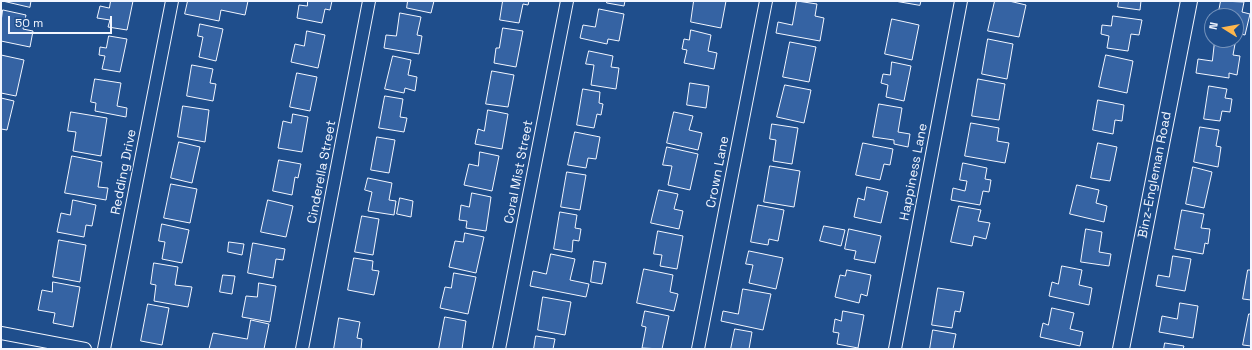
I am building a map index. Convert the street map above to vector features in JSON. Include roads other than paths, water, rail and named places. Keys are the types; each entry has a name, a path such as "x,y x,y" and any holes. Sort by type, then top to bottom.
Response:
{"street":[{"name":"Redding Drive","path":"104,349 172,1"},
{"name":"Cinderella Street","path":"302,349 369,1"},
{"name":"Coral Mist Street","path":"500,349 567,1"},
{"name":"Crown Lane","path":"698,349 766,1"},
{"name":"Happiness Lane","path":"895,349 961,1"},
{"name":"Binz-Engleman Road","path":"1121,349 1189,1"},
{"path":"1,333 85,349"}]}
